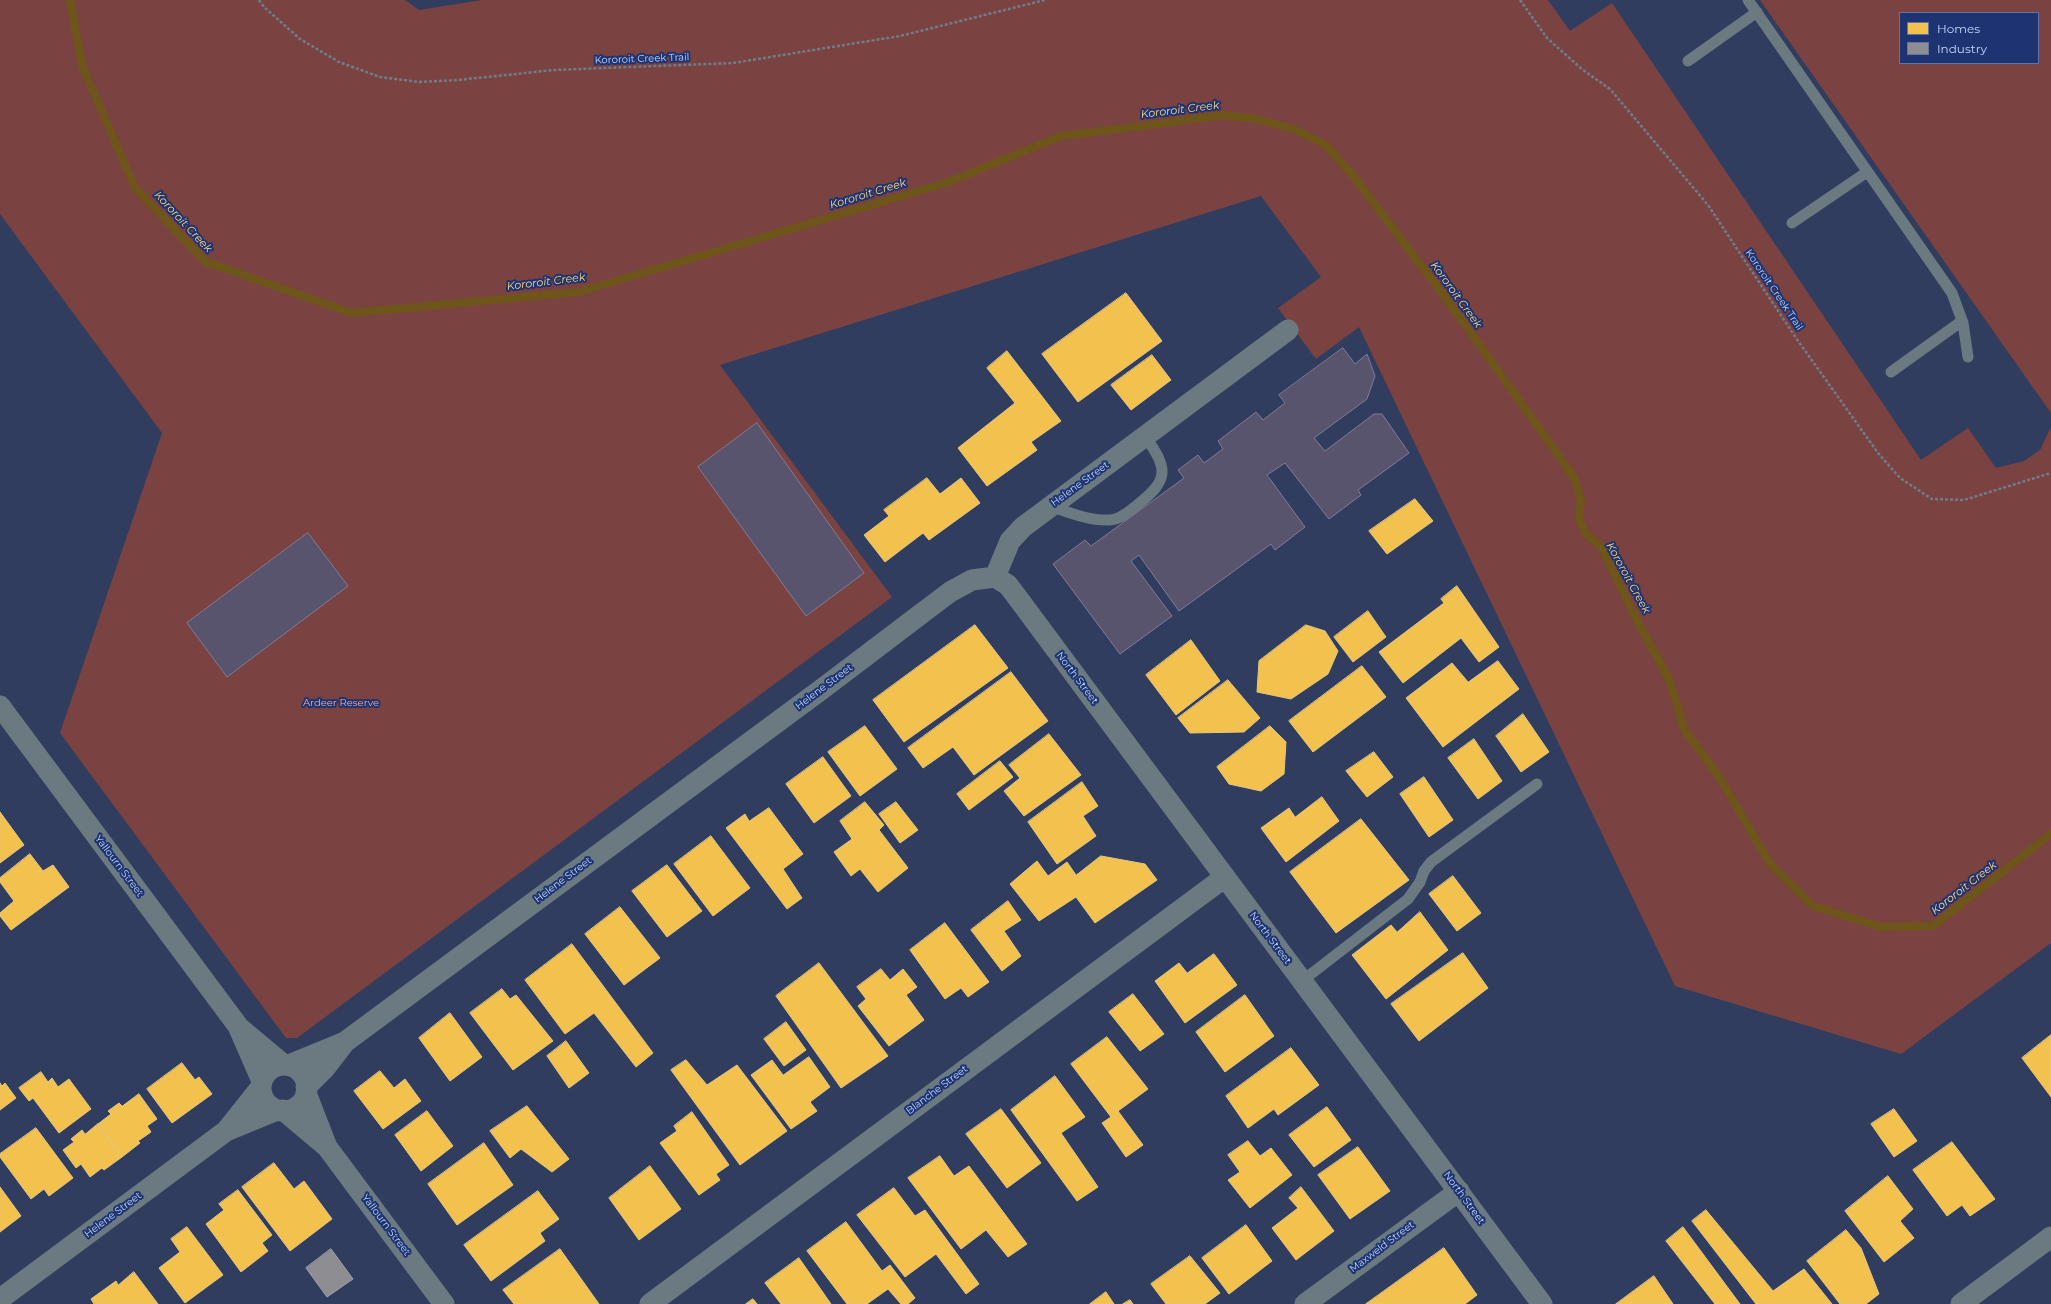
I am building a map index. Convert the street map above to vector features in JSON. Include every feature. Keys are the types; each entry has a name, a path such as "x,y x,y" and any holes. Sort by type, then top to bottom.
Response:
{"street":[{"name":"Helene Street","path":"306,1090 346,1042 822,689 950,592 972,580 995,577 1010,541 1023,527 1288,330"},
{"name":"North Street","path":"995,577 1008,585 1542,1304"},
{"name":"Yallourn Street","path":"0,706 238,1026 286,1065 302,1073 306,1090 327,1147"},
{"name":"Blanche Street","path":"650,1304 1225,877"},
{"name":"Yallourn Street","path":"238,1026 261,1084 265,1101 280,1110 327,1147 444,1304"},
{"name":"Helene Street","path":"286,1065 346,1042"},
{"path":"261,1084 270,1069 286,1065"},
{"name":"Helene Street","path":"226,1131 261,1084"},
{"path":"280,1110 298,1106 306,1090"},
{"name":"Helene Street","path":"0,1299 226,1131 280,1110"},
{"name":"Maxweld Street","path":"1305,1304 1459,1191"},
{"path":"1961,1304 2051,1237"}],"lane":[{"path":"1748,0 1952,293 1962,321 1968,357"},
{"path":"1688,61 1757,12"},
{"path":"1792,223 1867,172"},
{"path":"1891,372 1962,321"},
{"path":"1050,506 1090,518 1110,520 1119,517 1133,508 1158,487 1162,474 1162,467 1156,452 1145,436"},
{"path":"1302,981 1408,899 1420,882 1424,871 1431,862 1536,784"}],"path":[{"name":"Kororoit Creek Trail","path":"259,0 264,7 300,39 339,62 380,77 419,82 458,80 554,70 733,63 900,36 1045,0"},
{"name":"Kororoit Creek Trail","path":"1520,0 1547,38 1582,70 1610,89 1708,205 1796,338 1878,453 1900,478 1932,498 1964,500 2051,473"}],"green space":[{"name":"Ardeer Reserve","path":"0,0 405,0 419,10 482,0 1548,0 1570,31 1612,3 1921,460 1968,428 1996,468 2024,461 2040,450 2051,427 2051,943 1901,1054 1675,986 1359,327 1316,359 1278,308 1321,277 1261,196 720,365 892,597 297,1038 286,1038 60,733 162,433 0,214"},
{"path":"1760,0 2051,0 2051,413"}],"building: Homes":[{"path":"1126,293 1162,341 1078,402 1042,354"},
{"path":"1007,351 1061,421 1031,442 1037,450 987,486 958,448 1015,403 987,368"},
{"path":"1152,355 1171,380 1131,410 1111,385"},
{"path":"927,478 940,494 961,478 980,503 929,540 923,533 885,562 864,535 889,516 884,510"},
{"path":"1415,499 1433,521 1387,554 1369,531"},
{"path":"1457,586 1499,647 1479,662 1461,638 1403,683 1379,652 1444,603 1441,599"},
{"path":"1368,611 1386,637 1353,662 1334,637"},
{"path":"975,625 1008,668 904,742 873,700"},
{"path":"1306,625 1325,631 1338,651 1328,674 1291,699 1257,692 1259,661"},
{"path":"1191,640 1220,681 1176,715 1146,675"},
{"path":"1498,661 1519,689 1443,747 1406,698 1452,663 1468,682"},
{"path":"1362,666 1386,697 1313,752 1289,721"},
{"path":"1011,672 1048,721 974,775 953,747 923,768 908,748"},
{"path":"1228,680 1260,718 1244,732 1190,733 1178,718"},
{"path":"1523,714 1549,752 1521,772 1496,736"},
{"path":"865,726 897,769 860,796 828,752"},
{"path":"1270,726 1286,742 1284,774 1261,791 1229,784 1217,767"},
{"path":"1049,734 1081,775 1024,816 1004,791 1020,778 1009,765"},
{"path":"1474,739 1502,781 1478,799 1448,758"},
{"path":"1374,752 1393,777 1367,797 1346,771"},
{"path":"823,757 851,796 814,823 786,784"},
{"path":"1000,761 1013,777 969,810 957,794"},
{"path":"1424,777 1453,820 1429,837 1400,794"},
{"path":"1082,782 1098,806 1083,816 1096,836 1057,864 1028,822"},
{"path":"1322,797 1339,821 1286,862 1261,828 1289,808 1295,817"},
{"path":"865,802 884,825 879,830 908,868 878,892 860,869 851,876 834,852 852,839 840,821"},
{"path":"896,802 918,830 900,843 879,814"},
{"path":"769,808 803,854 783,869 802,898 787,909 726,828 745,814 749,821"},
{"path":"0,812 24,845 0,863"},
{"path":"1361,819 1409,880 1336,933 1290,872"},
{"path":"711,836 750,888 713,916 674,864"},
{"path":"30,854 43,871 53,865 69,887 11,930 0,916 0,913 14,901 0,882 0,878"},
{"path":"1101,856 1145,864 1157,880 1095,923 1076,897 1039,921 1010,884 1037,861 1048,876 1067,862 1076,875"},
{"path":"667,865 702,911 667,937 632,891"},
{"path":"1453,876 1481,913 1457,931 1429,894"},
{"path":"1008,901 1021,920 1004,931 1021,956 1002,971 971,930"},
{"path":"620,907 660,958 624,985 585,934"},
{"path":"1420,912 1448,950 1386,999 1352,955 1391,925 1397,932"},
{"path":"945,923 989,982 968,997 961,988 945,999 910,950"},
{"path":"572,944 653,1053 636,1067 594,1013 565,1034 525,980"},
{"path":"1463,953 1488,988 1419,1041 1391,1004"},
{"path":"1214,954 1237,985 1185,1023 1155,981 1179,963 1187,973"},
{"path":"819,963 888,1056 841,1088 776,996"},
{"path":"881,969 890,980 903,969 917,987 906,995 924,1020 889,1046 858,1006 866,999 857,987"},
{"path":"502,989 510,999 516,995 553,1041 513,1070 470,1013"},
{"path":"1133,994 1164,1034 1140,1051 1109,1012"},
{"path":"1245,995 1274,1036 1225,1072 1196,1032"},
{"path":"450,1013 482,1057 450,1081 419,1038"},
{"path":"786,1022 806,1050 784,1066 764,1039"},
{"path":"2051,1035 2051,1097 2022,1058"},
{"path":"1107,1037 1148,1089 1118,1111 1143,1145 1126,1157 1102,1123 1111,1117 1071,1064"},
{"path":"566,1041 589,1073 569,1088 547,1056"},
{"path":"1291,1048 1319,1085 1278,1115 1274,1109 1248,1128 1226,1096"},
{"path":"809,1057 830,1087 810,1102 817,1111 791,1129 751,1075 772,1060 783,1075"},
{"path":"686,1060 707,1085 737,1065 787,1131 740,1165 671,1070"},
{"path":"182,1063 195,1080 199,1077 212,1094 172,1123 147,1089"},
{"path":"380,1071 394,1088 405,1079 421,1101 383,1129 354,1091"},
{"path":"41,1072 48,1082 52,1078 58,1087 69,1079 91,1109 59,1133 33,1098 29,1101 19,1088"},
{"path":"1055,1076 1085,1117 1061,1133 1098,1187 1077,1201 1011,1110"},
{"path":"0,1083 2,1086 5,1083 16,1098 0,1110"},
{"path":"139,1094 157,1119 147,1126 151,1132 138,1141 140,1143 122,1157 98,1124 111,1114 108,1111 119,1103 122,1106"},
{"path":"527,1106 569,1159 552,1172 521,1149 510,1158 490,1131"},
{"path":"1327,1107 1351,1140 1314,1167 1289,1135"},
{"path":"1001,1109 1041,1163 1007,1188 966,1134"},
{"path":"1894,1109 1917,1141 1894,1157 1871,1124"},
{"path":"427,1111 453,1146 421,1171 395,1135"},
{"path":"692,1112 729,1165 716,1174 720,1180 699,1195 660,1143 677,1131 674,1126"},
{"path":"98,1124 122,1157 104,1170 102,1168 90,1177 81,1164 76,1168 63,1150 74,1142 71,1139 82,1130 85,1134"},
{"path":"36,1128 73,1178 49,1196 44,1189 31,1199 0,1157 0,1154"},
{"path":"1248,1141 1260,1156 1271,1148 1292,1175 1250,1208 1228,1180 1240,1172 1228,1155"},
{"path":"1952,1142 1995,1199 1970,1216 1962,1205 1947,1216 1913,1170"},
{"path":"484,1143 513,1185 457,1225 428,1184"},
{"path":"1358,1147 1390,1191 1350,1219 1318,1175"},
{"path":"940,1156 954,1176 969,1166 1027,1244 1008,1257 986,1230 961,1249 908,1178"},
{"path":"274,1163 294,1189 304,1181 332,1219 290,1251 242,1187"},
{"path":"650,1166 681,1209 639,1240 609,1198"},
{"path":"1888,1176 1913,1209 1900,1221 1914,1238 1884,1262 1845,1211"},
{"path":"0,1187 21,1216 0,1232"},
{"path":"1301,1187 1334,1231 1296,1260 1272,1228 1298,1208 1289,1198"},
{"path":"894,1188 915,1216 925,1210 979,1284 966,1294 936,1254 905,1277 857,1215"},
{"path":"238,1190 272,1235 262,1243 268,1251 241,1272 206,1224 224,1210 219,1204"},
{"path":"538,1191 559,1219 540,1233 545,1241 491,1281 464,1245"},
{"path":"1706,1210 1773,1291 1804,1269 1832,1304 1756,1304 1692,1221"},
{"path":"846,1222 882,1271 890,1265 915,1298 908,1304 901,1304 888,1289 867,1304 847,1304 807,1251"},
{"path":"1246,1225 1272,1261 1229,1294 1202,1258"},
{"path":"187,1227 223,1275 185,1303 159,1268 180,1252 171,1239"},
{"path":"1683,1227 1740,1304 1715,1304 1666,1241"},
{"path":"1846,1230 1861,1248 1879,1294 1866,1304 1840,1304 1807,1261"},
{"path":"1444,1248 1477,1295 1465,1304 1366,1304"},
{"path":"560,1249 599,1304 514,1304 503,1290"},
{"path":"1190,1256 1220,1293 1205,1304 1166,1304 1151,1284"},
{"path":"799,1258 831,1304 781,1304 765,1283"},
{"path":"134,1272 158,1304 94,1304 91,1299 116,1281 118,1285"},
{"path":"1654,1276 1673,1304 1616,1304"},
{"path":"1106,1292 1114,1304 1090,1304"},
{"path":"753,1299 757,1304 746,1304"},
{"path":"1130,1300 1133,1304 1123,1304"}],"building: Industry":[{"path":"331,1249 353,1279 327,1297 306,1268"}],"building: Other":[{"path":"1343,348 1355,364 1367,354 1375,376 1367,399 1314,438 1325,451 1374,414 1382,414 1409,453 1358,490 1361,495 1329,519 1285,463 1267,475 1305,527 1275,550 1271,544 1179,611 1139,555 1131,561 1172,616 1120,654 1053,564 1085,540 1091,546 1184,478 1178,470 1198,455 1204,463 1223,449 1218,441 1256,412 1263,420 1285,403 1279,395"},
{"path":"757,423 864,573 806,616 698,467"},
{"path":"308,533 348,586 227,677 187,623"}],"waterway":[{"name":"Kororoit Creek","path":"70,0 82,65 135,188 206,262 352,313 579,292 949,182 1061,136 1223,115 1257,119 1296,130 1326,145 1355,178 1450,304 1562,460 1576,482 1581,500 1579,518 1585,533 1601,547 1639,624 1669,679 1685,731 1718,775 1771,865 1813,906 1881,927 1933,926 2051,834"}]}
